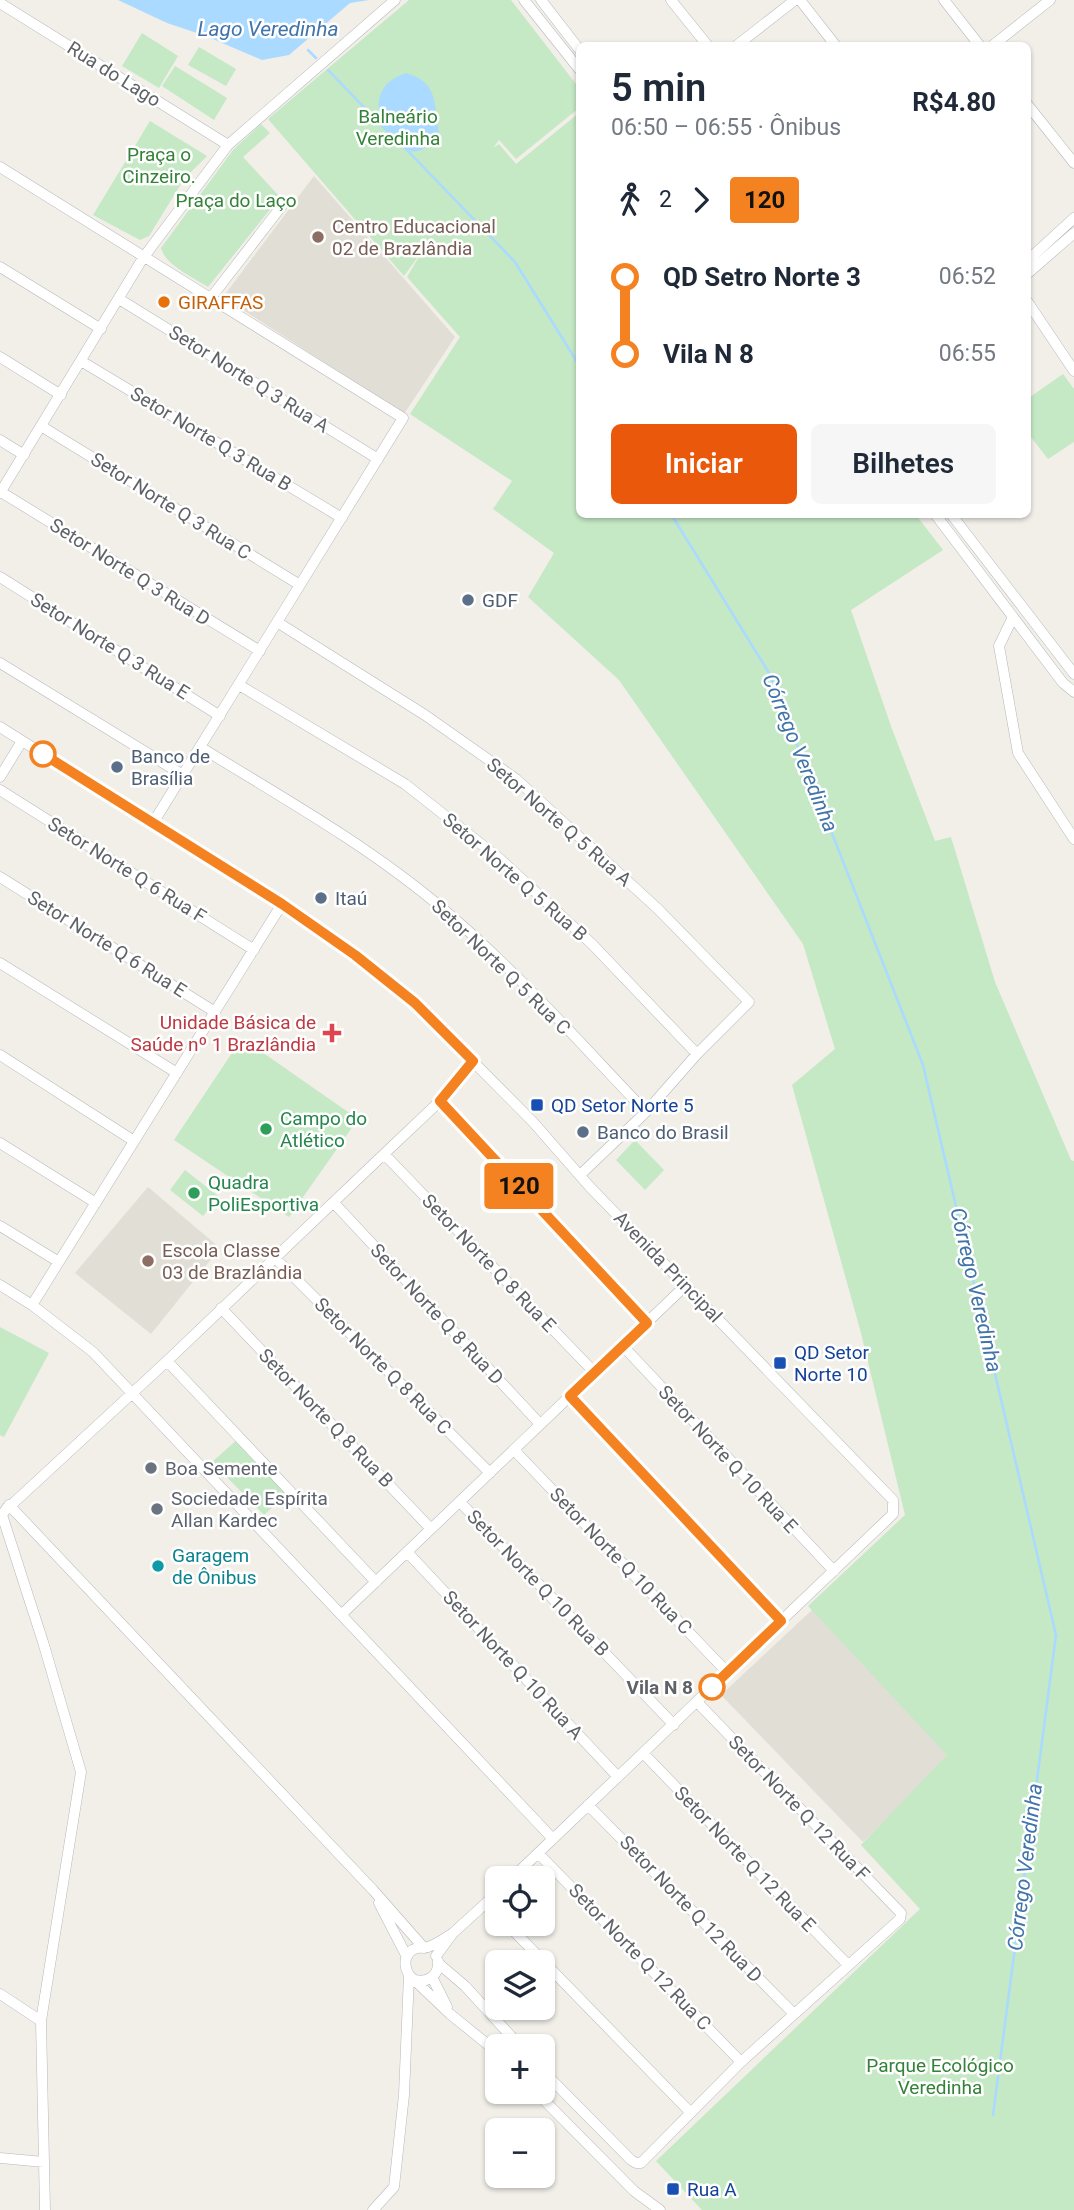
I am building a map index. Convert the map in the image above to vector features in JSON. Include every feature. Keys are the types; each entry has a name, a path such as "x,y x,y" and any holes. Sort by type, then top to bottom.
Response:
{"street":[{"path":"0,493 143,258 228,145 395,0"},
{"path":"524,0 576,65"},
{"path":"541,0 576,45"},
{"path":"671,0 705,42"},
{"path":"741,42 798,0 833,42"},
{"path":"944,0 977,42"},
{"path":"997,42 1051,0"},
{"name":"Rua do Lago","path":"0,3 228,145"},
{"path":"558,43 566,42 568,34"},
{"path":"1031,109 1074,163"},
{"path":"0,167 403,418 153,823"},
{"path":"210,299 284,203"},
{"path":"1031,270 1071,234 1074,218"},
{"path":"1031,259 1071,234"},
{"path":"0,267 101,329"},
{"name":"Setor Norte Q 3 Rua A","path":"119,299 378,459"},
{"path":"1031,306 1074,371"},
{"path":"0,357 61,396"},
{"name":"Setor Norte Q 3 Rua B","path":"81,361 342,518"},
{"name":"Setor Norte Q 3 Rua C","path":"41,426 300,585"},
{"path":"0,440 24,455"},
{"name":"Setor Norte Q 3 Rua D","path":"0,493 260,651"},
{"path":"938,518 1063,684 1074,692"},
{"path":"954,518 1074,674"},
{"name":"Setor Norte Q 3 Rua E","path":"0,577 220,716"},
{"path":"1013,617 999,646 1018,753 1074,839"},
{"name":"Setor Norte Q 5 Rua A","path":"277,622 425,715 516,779 658,909 749,1002 696,1054"},
{"path":"0,663 183,775"},
{"name":"Setor Norte Q 5 Rua B","path":"239,685 405,784 500,859 592,944 696,1054"},
{"name":"Avenida Principal","path":"0,727 282,904 355,955 415,1003 533,1122 685,1286 893,1500 893,1514 524,1866"},
{"path":"0,777 22,741"},
{"name":"Setor Norte Q 5 Rua C","path":"200,747 360,846 443,908 518,979 646,1112"},
{"name":"Setor Norte Q 6 Rua F","path":"0,790 254,950"},
{"name":"Setor Norte Q 6 Rua E","path":"0,877 215,1012"},
{"path":"32,1305 282,904"},
{"path":"0,963 177,1073"},
{"path":"580,1175 646,1112 696,1054"},
{"path":"0,1055 134,1142"},
{"path":"0,1517 9,1505 132,1394 440,1101 473,1061"},
{"path":"440,1101 647,1323"},
{"path":"0,1143 96,1203"},
{"name":"Setor Norte Q 8 Rua E","path":"384,1154 594,1372"},
{"name":"Setor Norte Q 8 Rua D","path":"334,1203 540,1424"},
{"path":"0,1226 59,1262"},
{"name":"Setor Norte Q 8 Rua C","path":"275,1258 490,1473"},
{"path":"0,1285 32,1305 93,1352 553,1839"},
{"path":"341,1615 685,1286"},
{"name":"Setor Norte Q 8 Rua B","path":"221,1308 431,1529"},
{"name":"Setor Norte Q 10 Rua E","path":"623,1346 834,1571"},
{"path":"167,1361 376,1582"},
{"path":"570,1396 781,1621"},
{"name":"Setor Norte Q 10 Rua C","path":"514,1450 727,1672"},
{"name":"Setor Norte Q 10 Rua B","path":"460,1502 674,1725"},
{"path":"9,1505 425,1948 435,1967 450,2014"},
{"path":"9,1505 2,1515 81,1772 41,2021 45,2210"},
{"name":"Setor Norte Q 10 Rua A","path":"408,1553 618,1777"},
{"name":"Setor Norte Q 12 Rua F","path":"697,1702 901,1913 900,1919 847,1965"},
{"name":"Setor Norte Q 12 Rua E","path":"643,1753 847,1965"},
{"name":"Setor Norte Q 12 Rua D","path":"589,1805 793,2013"},
{"name":"Setor Norte Q 12 Rua C","path":"538,1853 741,2062"},
{"path":"373,1890 407,1957 405,1970 450,2014 485,2042"},
{"path":"407,1957 417,1948 425,1948 453,1933 485,1904"},
{"path":"412,1978 421,1982 435,1967 453,1933"},
{"path":"519,1936 690,2112"},
{"path":"555,2083 631,2160 641,2163 741,2062 847,1965"},
{"path":"435,1967 465,1986 509,2034"},
{"path":"373,2210 394,2187 412,1978"},
{"path":"0,1994 41,2021"},
{"path":"548,2104 634,2191 660,2210"},
{"path":"0,2158 44,2162"}],"shaded area":[{"name":"Centro Educacional 02 de Brazlândia","path":"314,176 455,337 404,414 223,297"},
{"name":"Escola Classe 03 de Brazlândia","path":"148,1187 220,1248 151,1334 75,1273"},
{"path":"814,1608 953,1754 863,1842 721,1695"}],"green space":[{"name":"Parque Ecológico Veredinha","path":"409,0 511,0 576,84 576,110 516,159 499,140 493,148 499,144 516,164 576,115 576,518 918,518 943,550 851,610 892,729 935,841 951,837 995,982 1071,1160 1074,1161 1074,2210 702,2210 656,2161 920,1909 861,1845 947,1755 808,1606 905,1515 861,1333 792,1085 835,1049 803,944 619,680 528,597 554,553 493,509 512,481 410,414 460,337 407,277 423,250 404,276 268,119"},
{"path":"142,33 178,56 159,88 122,66"},
{"path":"199,47 236,69 226,86 188,65"},
{"path":"175,66 227,98 214,120 162,86"},
{"name":"Praça o Cinzeiro.","path":"150,121 207,156 184,179 149,236 140,240 93,215"},
{"name":"Praça do Laço","path":"261,124 270,133 243,157 280,197 208,287 174,266 161,248 233,150"},
{"path":"1063,374 1074,389 1074,442 1048,459 1031,437 1031,396"},
{"name":"Campo do Atlético","path":"242,1038 358,1119 289,1217 174,1140"},
{"path":"635,1140 664,1170 645,1190 616,1160"},
{"name":"Quadra PoliEsportiva","path":"185,1170 218,1196 203,1216 170,1190"},
{"path":"0,1327 49,1353 4,1437 0,1435"},
{"path":"238,1439 288,1493 264,1515 212,1462"}],"water":[{"name":"Lago Veredinha","path":"118,0 369,0 350,3 289,55 262,60 167,23"},
{"path":"406,73 425,83 435,104 439,133 418,151 407,150 397,144 381,121 381,93 390,81"}],"waterway":[{"name":"Córrego Veredinha","path":"308,50 316,58"},
{"name":"Córrego Veredinha","path":"328,70 385,129"},
{"name":"Córrego Veredinha","path":"405,148 515,262 576,360"},
{"name":"Córrego Veredinha","path":"673,518 769,673 923,1065 1056,1635 993,2115"}],"bus line":[{"name":"120","path":"43,754 282,904 355,955 415,1003 473,1061 440,1101 647,1323 570,1396 781,1621 712,1687"}],"place":[{"name":"Centro Educacional 02 de Brazlândia","path":"318,237"},
{"name":"GIRAFFAS","path":"164,302"},
{"name":"GDF","path":"468,600"},
{"name":"Banco de Brasília","path":"117,767"},
{"name":"Itaú","path":"321,898"},
{"name":"Unidade Básica de Saúde nº 1 Brazlândia","path":"332,1033"},
{"name":"QD Setor Norte 5","path":"537,1105"},
{"name":"Campo do Atlético","path":"266,1129"},
{"name":"Banco do Brasil","path":"583,1132"},
{"name":"Quadra PoliEsportiva","path":"194,1193"},
{"name":"Escola Classe 03 de Brazlândia","path":"148,1261"},
{"name":"QD Setor Norte 10","path":"780,1363"},
{"name":"Boa Semente","path":"151,1468"},
{"name":"Sociedade Espírita Allan Kardec","path":"157,1509"},
{"name":"Garagem de Ônibus","path":"158,1566"},
{"name":"Vila N 8","path":"712,1687"},
{"name":"Rua A","path":"673,2189"}],"park label":[{"name":"Balneário Veredinha","path":"398,127"}]}
